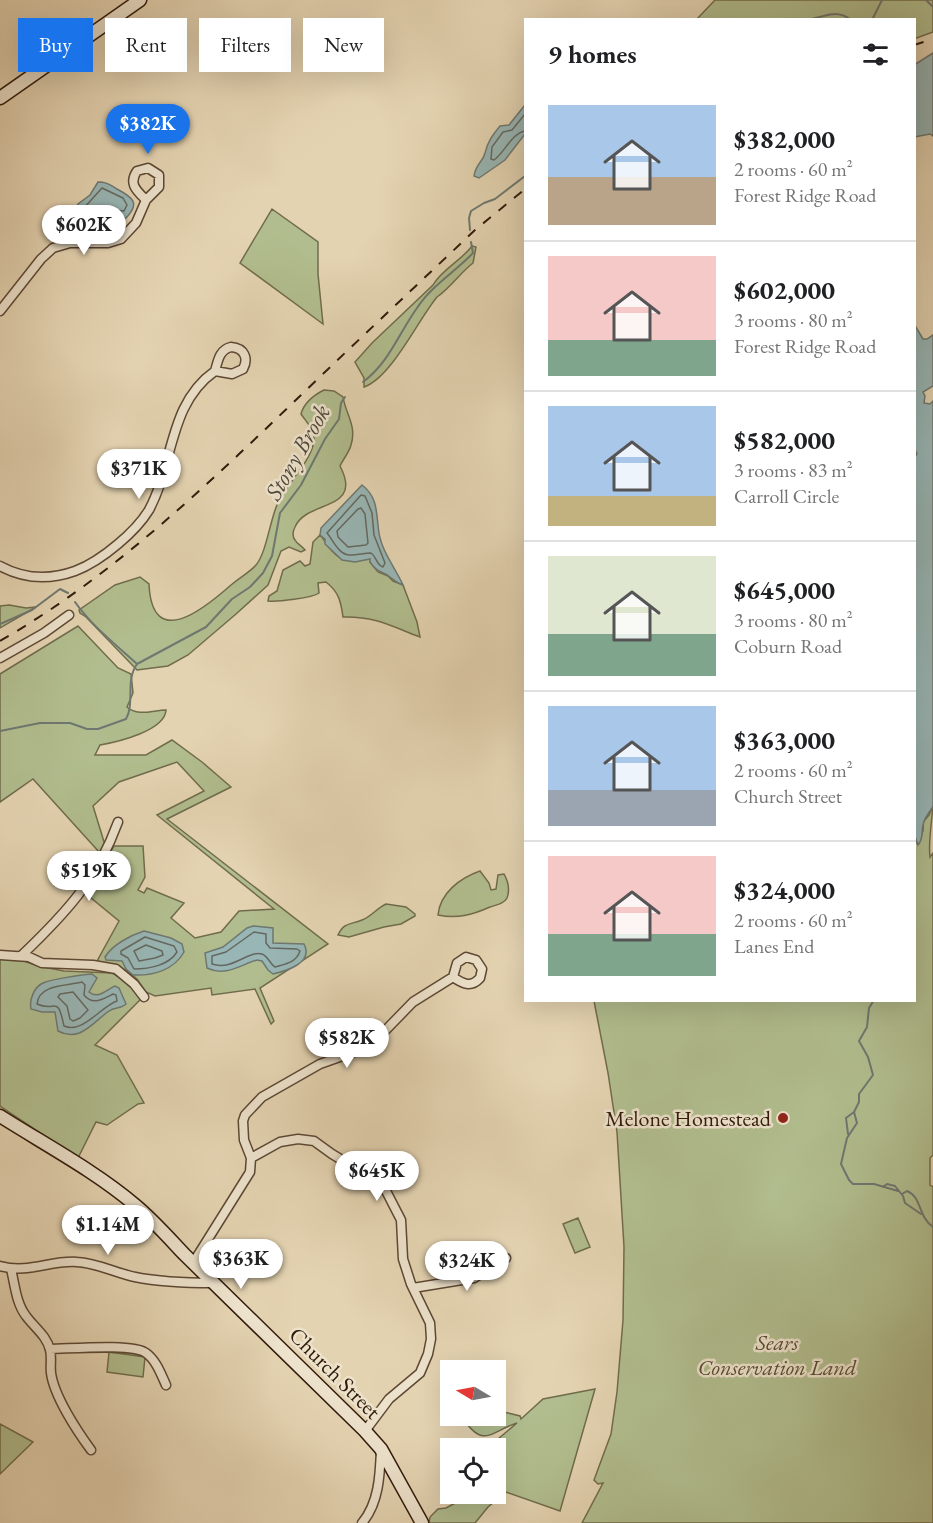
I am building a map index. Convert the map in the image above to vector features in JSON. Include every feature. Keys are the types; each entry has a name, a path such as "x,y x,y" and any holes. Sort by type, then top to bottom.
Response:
{"street":[{"path":"0,98 140,0"},
{"path":"0,311 49,251 57,246 70,243 104,244 118,241 133,227 146,200"},
{"path":"0,566 24,575 54,576 89,565 123,540 140,523 151,505 180,417 189,397 198,385 215,371"},
{"path":"0,658 44,633 69,615"},
{"path":"21,956 74,901 108,851 118,822"},
{"path":"0,955 29,957 42,963 93,965 116,969 134,984 144,997"},
{"path":"193,1263 250,1172 251,1158 244,1140 245,1114 257,1102 321,1064 362,1049 376,1039 413,1002 453,977"},
{"name":"Church Street","path":"0,1116 134,1203 156,1224 381,1449 422,1523"},
{"path":"251,1158 280,1142 298,1139 314,1141 332,1155 383,1185 401,1220 403,1259 430,1323 431,1339 420,1373 389,1399 364,1431"},
{"path":"414,1288 474,1278 506,1258"},
{"path":"0,1266 27,1269 64,1262 78,1262 137,1278 213,1283"},
{"path":"11,1269 20,1305 50,1349 51,1375 78,1433 91,1450"},
{"path":"50,1349 109,1347 139,1350 146,1353 158,1367 166,1385"},
{"path":"362,1523 373,1506 381,1449"}],"green space":[{"path":"715,0 933,0 933,32 916,38 916,18 698,18"},
{"path":"272,209 318,242 318,274 323,324 240,263"},
{"path":"472,246 476,247 473,263 437,297 394,361 374,381 364,387 364,378 355,362 433,285 441,274"},
{"path":"324,390 334,391 343,397 352,426 351,445 340,466 345,481 345,491 331,503 301,518 293,535 305,550 301,552 289,547 281,551 268,585 236,614 188,655 168,666 137,670 79,610 115,585 140,577 149,584 152,605 159,616 169,620 181,619 208,604 254,568 263,552 279,500 312,450 313,433 301,414 302,410 310,400"},
{"path":"320,535 333,552 342,559 371,559 370,562 378,572 403,585 417,622 420,637 374,620 343,617 339,598 326,582 318,583 319,593 315,595 268,601 269,596 277,591 283,570 300,561 305,566 310,564 313,542"},
{"path":"0,606 36,607 0,628"},
{"path":"78,626 118,668 131,674 133,693 127,707 136,712 166,710 164,717 149,730 100,745 95,755 146,755 172,740 202,762 231,787 167,819 328,944 260,988 274,1021 271,1024 255,989 212,995 211,988 155,996 146,992 137,979 126,970 96,963 119,921 85,893 114,846 143,846 145,877 138,890 144,893 147,888 184,903 171,918 195,938 221,932 239,911 274,909 157,815 204,791 177,762 119,782 93,806 105,845 100,853 33,779 0,802 0,674"},
{"name":"Sears Conservation Land","path":"933,806 929,845 930,857 933,853 933,1155 930,1158 930,1185 933,1187 933,1523 582,1523 603,1483 598,1484 594,1480 611,1434 623,1320 624,1247 617,1132 594,1002 916,1002 916,843 923,831 923,822"},
{"path":"480,871 491,890 496,889 498,875 504,874 508,889 506,900 464,915 452,917 438,915 443,900 452,887"},
{"path":"386,904 406,907 415,916 401,924 349,937 338,935 345,926 365,919"},
{"path":"0,959 21,960 64,971 112,973 130,983 141,999 95,1045 117,1055 144,1103 138,1104 107,1125 96,1122 78,1158 0,1106"},
{"path":"578,1218 590,1247 575,1253 563,1224"},
{"path":"109,1352 145,1357 143,1377 107,1372"},
{"path":"595,1389 560,1511 506,1492 506,1438 499,1438 517,1423 487,1436 481,1436 469,1426 506,1426 506,1412 520,1416 521,1419 543,1399"},
{"path":"0,1424 33,1442 0,1474"},
{"path":"453,1504 492,1504 475,1523 429,1523 430,1517 438,1509"}],"water":[{"path":"933,53 933,136 930,134 916,137 916,64"},
{"path":"524,106 524,135 505,160 479,178 474,176 493,136 500,126 509,125"},
{"path":"98,182 108,184 127,195 134,204 131,213 126,218 112,217 86,231 79,221 76,209 78,204 90,195"},
{"path":"916,327 923,339 933,335 933,386 923,392 924,403 930,404 933,401 933,806 924,822 922,838 918,845 916,839"},
{"path":"362,485 374,501 381,540 403,585 378,571 370,559 355,562 342,560 325,544 325,539 320,535 321,528"},
{"path":"253,926 273,928 273,943 304,944 306,951 302,961 285,971 273,974 262,961 257,960 226,971 207,968 205,953 223,947 247,928"},
{"path":"144,931 171,938 182,944 184,952 169,967 148,974 133,975 122,961 106,960 105,957 117,945"},
{"path":"92,974 97,978 89,992 96,995 115,986 119,988 126,1004 109,1011 86,1030 73,1034 58,1031 55,1012 31,1009 33,994 43,983"}],"waterway":[{"name":"Stony Brook","path":"873,18 882,0"},
{"name":"Stony Brook","path":"926,0 933,7"},
{"name":"Stony Brook","path":"815,18 836,14 848,18"},
{"name":"Stony Brook","path":"470,230 471,211 495,199 524,177"},
{"name":"Stony Brook","path":"363,382 387,357 423,300 473,253 471,242"},
{"name":"Stony Brook","path":"0,731 40,723 70,723 87,729 98,729 126,719 130,706 131,678 137,664 206,627 232,599 250,587 263,573 272,556 280,513 301,485 325,439 339,419 341,403 345,397"},
{"path":"0,624 32,610 60,589 68,593"},
{"path":"75,602 96,626 136,663"},
{"path":"848,1134 846,1118 854,1112 859,1102 859,1094 873,1075 868,1057 859,1041 867,1027 869,1008 873,1002"},
{"path":"854,1112 857,1123 847,1138 841,1164 849,1180 853,1184 874,1184 898,1191"},
{"path":"883,1187 887,1184 895,1186 903,1196 905,1203 921,1214"},
{"path":"902,1194 907,1191 912,1194 928,1223 933,1227"}],"railway":[{"path":"916,44 933,39"},
{"path":"0,641 81,588 157,528 229,464 475,230 524,190"}],"place":[{"name":"Melone Homestead","path":"783,1118"}]}
